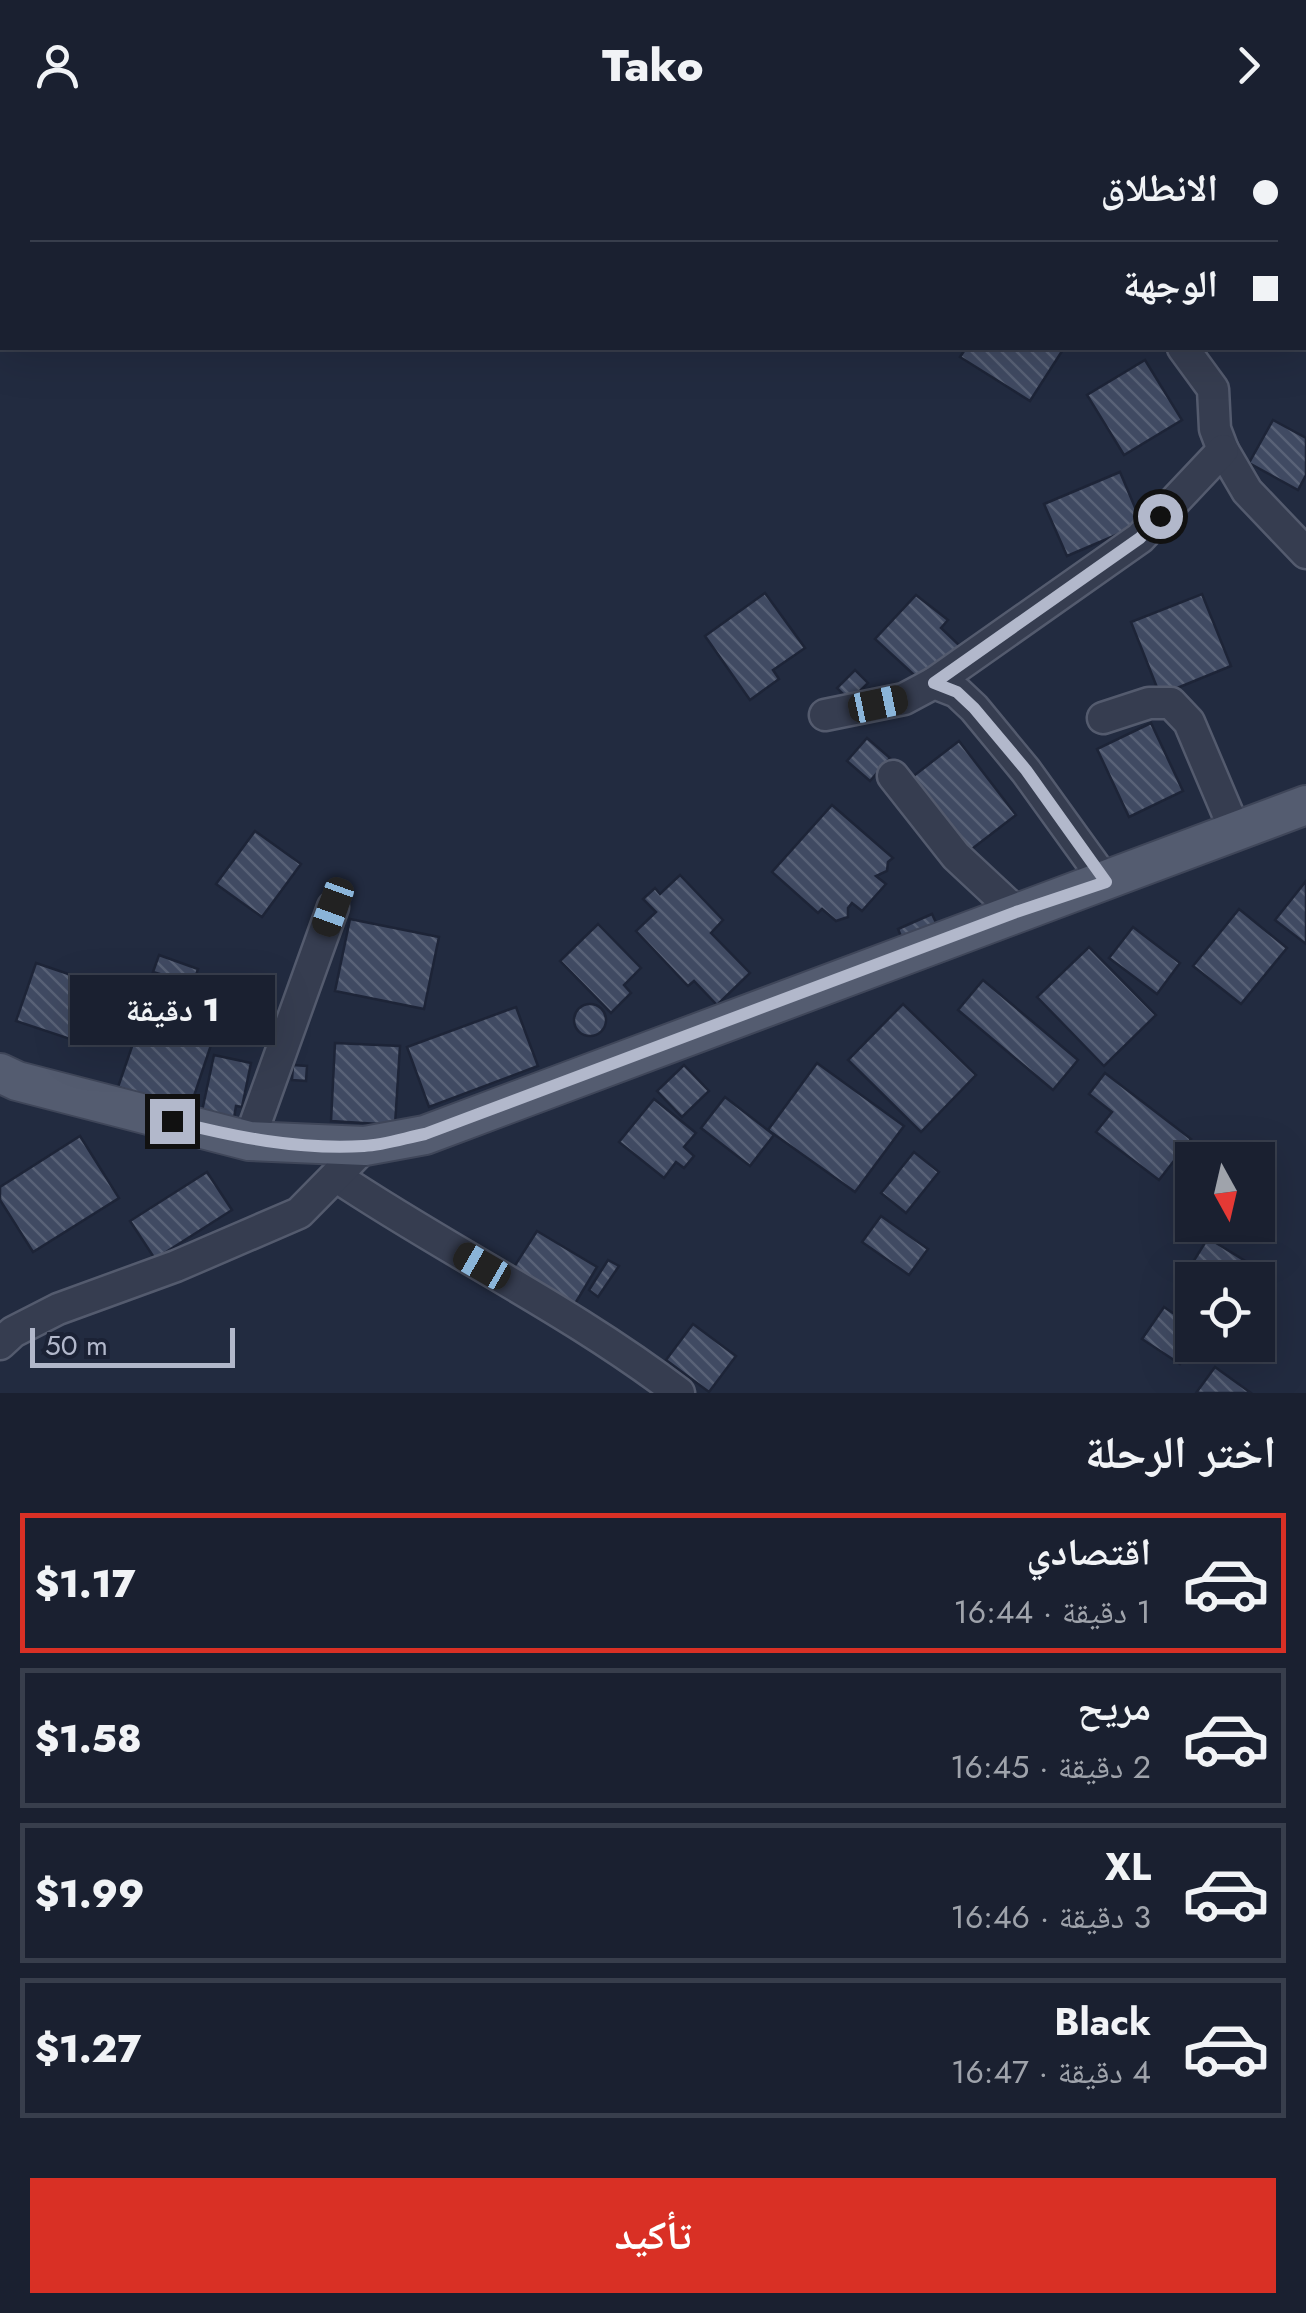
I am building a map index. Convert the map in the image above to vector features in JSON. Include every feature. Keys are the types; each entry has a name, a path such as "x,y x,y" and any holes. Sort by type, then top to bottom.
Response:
{"main road":[{"path":"0,1074 249,1141 366,1146 425,1134 1306,805"}],"street":[{"path":"1184,350 1212,389 1215,429 1223,450 1247,490 1306,553"},
{"path":"826,715 904,698 934,683 1140,538 1223,450"},
{"path":"934,683 957,692 974,708 1026,770 1106,882"},
{"path":"1102,718 1149,704 1171,704 1190,722 1236,833"},
{"path":"893,776 956,856 1016,912"},
{"path":"249,1141 333,907"},
{"path":"0,1344 13,1332 58,1309 176,1266 299,1214 366,1146"},
{"path":"337,1176 394,1215 561,1314 679,1393"}],"building":[{"path":"965,350 1063,350 1030,401 960,357"},
{"path":"1145,360 1182,420 1124,455 1087,395"},
{"path":"1273,420 1306,438 1306,475 1298,490 1249,463"},
{"path":"1120,472 1142,524 1067,556 1044,504"},
{"path":"765,593 805,648 773,670 779,679 750,700 705,636"},
{"path":"1202,594 1231,666 1160,695 1131,622"},
{"path":"916,595 948,620 941,628 960,646 924,684 875,639"},
{"path":"855,670 868,683 850,701 837,688"},
{"path":"1151,723 1183,791 1129,817 1097,749"},
{"path":"867,738 890,758 870,781 847,761"},
{"path":"959,741 1016,815 964,855 907,781"},
{"path":"832,805 893,858 887,871 876,876 886,884 862,911 852,903 848,917 836,921 822,909 818,913 772,872"},
{"path":"255,831 301,864 262,917 216,884"},
{"path":"680,875 723,920 711,933 750,973 717,1005 694,981 688,986 636,931 656,912 643,899 655,888 660,894"},
{"path":"1306,881 1306,944 1275,920"},
{"path":"1239,909 1287,948 1241,1004 1193,966"},
{"path":"932,914 940,931 905,946 898,929"},
{"path":"350,919 439,937 424,1009 335,991"},
{"path":"598,924 641,968 624,985 631,993 611,1013 560,961"},
{"path":"1133,927 1180,963 1157,994 1109,958"},
{"path":"1089,947 1156,1015 1104,1066 1037,997"},
{"path":"159,955 198,969 193,984 153,972"},
{"path":"36,963 89,981 70,1039 16,1021"},
{"path":"156,977 226,1000 189,1111 118,1087"},
{"path":"983,980 1078,1060 1053,1090 958,1010"},
{"path":"590,1004 601,1009 606,1020 601,1031 590,1036 579,1031 574,1020 579,1009"},
{"path":"903,1004 976,1075 921,1132 848,1060"},
{"path":"516,1007 538,1066 429,1107 407,1047"},
{"path":"335,1043 400,1046 395,1125 331,1121"},
{"path":"214,1055 251,1063 242,1107 236,1106 234,1118 202,1111"},
{"path":"817,1063 904,1126 855,1192 768,1130"},
{"path":"293,1065 307,1066 306,1081 292,1080"},
{"path":"684,1065 709,1091 682,1117 657,1091"},
{"path":"1105,1073 1191,1139 1175,1142 1175,1160 1159,1180 1096,1132 1112,1112 1089,1094"},
{"path":"725,1097 774,1135 750,1166 701,1128"},
{"path":"654,1099 696,1133 684,1147 694,1156 684,1168 676,1162 664,1178 619,1142"},
{"path":"80,1136 119,1198 33,1252 0,1200 0,1187"},
{"path":"914,1152 939,1172 906,1213 881,1193"},
{"path":"207,1172 232,1210 155,1259 130,1221"},
{"path":"881,1216 928,1249 909,1275 862,1242"},
{"path":"537,1231 597,1267 573,1307 512,1270"},
{"path":"1206,1242 1214,1242 1247,1262 1193,1262"},
{"path":"608,1260 619,1266 598,1297 589,1290"},
{"path":"1164,1307 1175,1314 1175,1361 1142,1339"},
{"path":"693,1324 736,1356 709,1392 666,1360"},
{"path":"1215,1367 1251,1393 1196,1393"}],"route":[{"path":"172,1121 249,1141 332,1146 366,1146 425,1134 1016,912 1106,882 1026,770 974,708 957,692 934,683 1140,538 1160,516"}]}
